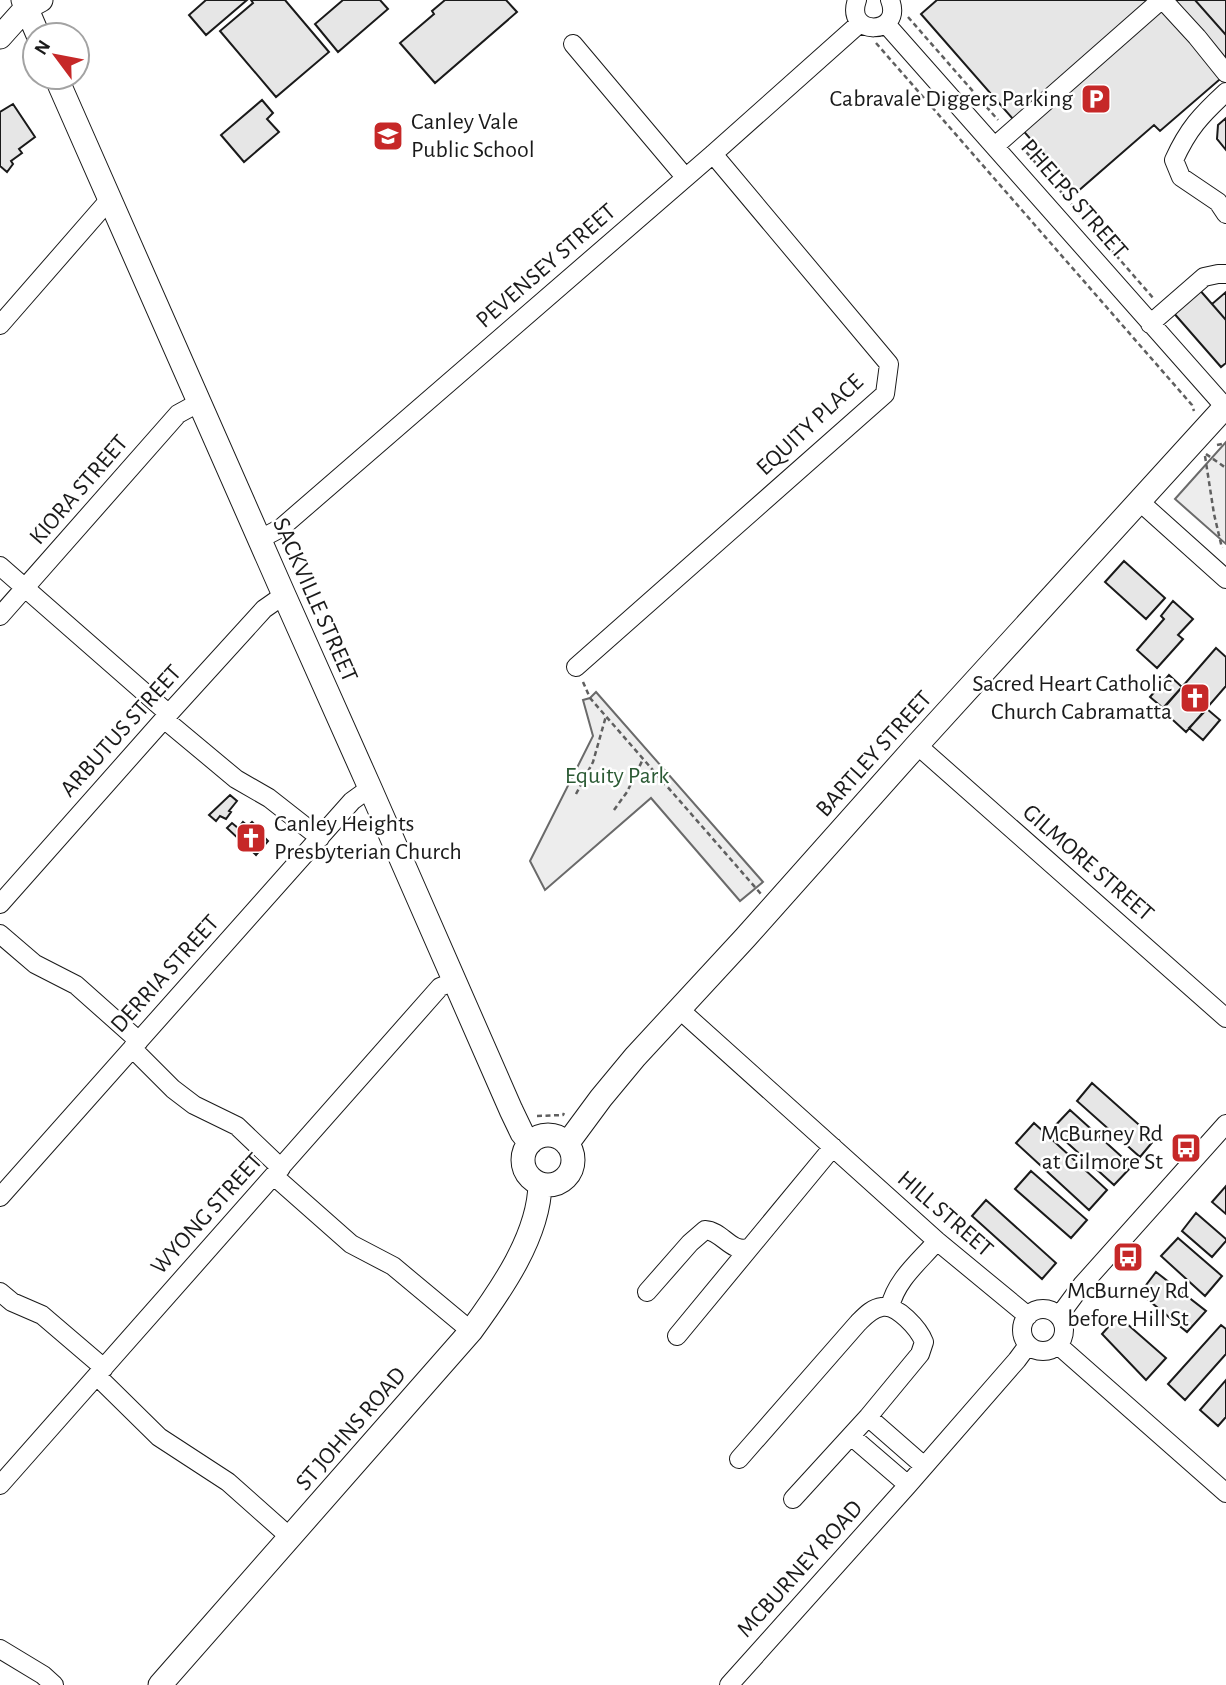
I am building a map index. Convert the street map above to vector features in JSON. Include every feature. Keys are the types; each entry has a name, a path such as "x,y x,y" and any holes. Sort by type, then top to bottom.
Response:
{"main road":[{"path":"30,3 34,21"},
{"path":"0,37 30,3"},
{"name":"SACKVILLE STREET","path":"62,91 511,1110 530,1143"},
{"name":"BARTLEY STREET","path":"567,1144 609,1088 679,1009 1226,407"},
{"path":"545,1135 561,1138 572,1151 569,1174 556,1184 540,1184 533,1180 523,1166 525,1150 530,1143 545,1135"},
{"name":"ST JOHNS ROAD","path":"160,1685 471,1331 497,1296 531,1231 540,1199 540,1184"}],"street":[{"path":"857,0 855,12 860,23 876,28 886,24 892,14 890,0"},
{"path":"995,146 1162,0 1197,37 1226,74"},
{"name":"PEVENSEY STREET","path":"260,539 281,528 713,154 860,23"},
{"name":"PHELPS STREET","path":"886,24 1226,407"},
{"path":"573,44 685,177"},
{"path":"1226,92 1205,111 1185,136 1174,160 1181,177 1218,202 1226,214"},
{"name":"EQUITY PLACE","path":"576,667 884,394 889,364 713,154"},
{"path":"0,325 109,200"},
{"path":"1150,324 1204,277 1226,274"},
{"name":"KIORA STREET","path":"0,616 178,414 200,402"},
{"path":"1139,501 1226,579"},
{"path":"0,566 236,779 269,798 320,838"},
{"name":"ARBUTUS STREET","path":"0,904 264,609 284,595"},
{"name":"GILMORE STREET","path":"917,745 1226,1018"},
{"name":"DERRIA STREET","path":"0,1197 356,798 370,788"},
{"path":"0,934 35,964 76,985 135,1045 173,1089 194,1105 237,1126 278,1172 351,1244 393,1266 471,1331"},
{"name":"WYONG STREET","path":"0,1485 440,988 454,981"},
{"name":"HILL STREET","path":"679,1009 937,1241 1028,1316"},
{"path":"1059,1316 1082,1285 1226,1124"},
{"path":"677,1336 833,1147"},
{"path":"647,1292 705,1230 714,1231 734,1248 748,1248"},
{"path":"890,1307 892,1295 900,1282 937,1241"},
{"path":"0,1292 12,1303 41,1315 100,1372 159,1437 228,1482 291,1538"},
{"path":"739,1459 858,1323 874,1309 890,1307 907,1319 921,1333 924,1342 920,1354 868,1417 793,1499"},
{"path":"1040,1309 1047,1309 1059,1316 1064,1328 1058,1345 1046,1351 1033,1349 1028,1345 1022,1334 1022,1327 1028,1316 1040,1309"},
{"name":"MCBURNEY ROAD","path":"729,1685 908,1485 1028,1345"},
{"path":"1058,1345 1226,1493"},
{"path":"868,1417 924,1466"},
{"path":"851,1436 908,1485"},
{"path":"0,1649 43,1675 54,1685"}],"path":[{"name":"PHELPS STREET","path":"908,17 1165,311"},
{"name":"PHELPS STREET","path":"872,39 1192,404"},
{"path":"1213,446 1226,443"},
{"path":"1222,548 1205,455 1226,468"},
{"path":"576,667 590,698 763,896"},
{"path":"576,794 593,762 606,716"},
{"path":"614,810 627,792 643,759"}],"shaded area":[{"path":"1226,442 1226,544 1175,499"},
{"name":"Equity Park","path":"596,692 763,882 740,901 651,798 545,890 530,861 593,736 583,700"}],"building":[{"path":"206,0 247,0 206,35 189,15"},
{"path":"251,0 285,0 329,52 276,97 220,31 253,3"},
{"path":"343,0 380,0 388,9 338,52 315,24"},
{"path":"445,0 506,0 517,12 435,83 400,43 434,14 432,11"},
{"name":"Cabravale Diggers Parking","path":"937,0 1195,0 1226,35 1226,74 1160,131 1154,125 1077,192 921,14"},
{"path":"1195,0 1226,0 1226,35"},
{"path":"262,100 273,113 267,119 279,132 244,162 221,135"},
{"path":"13,104 35,137 19,149 22,153 11,161 13,164 7,172 0,166 0,112"},
{"path":"1226,118 1226,150 1217,139 1218,125"},
{"path":"1198,288 1226,320 1226,363 1221,367 1172,311"},
{"path":"1226,292 1226,320 1212,304"},
{"path":"1124,561 1165,598 1146,619 1105,582"},
{"path":"1173,601 1193,619 1178,635 1183,639 1157,668 1137,650 1164,619 1161,616"},
{"name":"Sacred Heart Catholic Church Cabramatta","path":"1216,648 1226,657 1226,686 1186,732 1162,710"},
{"path":"1169,675 1182,687 1163,708 1150,697"},
{"path":"1207,709 1220,720 1203,740 1189,728"},
{"path":"230,795 237,801 226,819 220,816 216,821 209,815"},
{"name":"Canley Heights Presbyterian Church","path":"243,822 248,826 252,822 268,841 256,855 227,828 232,823 238,828"},
{"path":"1092,1083 1155,1139 1140,1157 1077,1101"},
{"path":"1070,1110 1132,1166 1114,1185 1052,1129"},
{"path":"1034,1123 1107,1190 1089,1210 1016,1143"},
{"path":"1031,1171 1087,1220 1071,1238 1015,1189"},
{"path":"1226,1186 1226,1214 1212,1202"},
{"path":"986,1200 1056,1263 1042,1279 972,1216"},
{"path":"1196,1213 1226,1239 1212,1257 1182,1231"},
{"path":"1178,1238 1222,1276 1205,1296 1161,1256"},
{"path":"1156,1272 1206,1311 1187,1332 1140,1293"},
{"path":"1118,1316 1166,1358 1146,1380 1102,1334"},
{"path":"1221,1325 1226,1329 1226,1354 1185,1400 1168,1384"},
{"path":"1226,1380 1226,1417 1218,1426 1200,1410"}],"place":[{"name":"Cabravale Diggers Parking","path":"1096,99"},
{"name":"Canley Vale Public School","path":"388,136"},
{"name":"Sacred Heart Catholic Church Cabramatta","path":"1195,698"},
{"name":"Canley Heights Presbyterian Church","path":"251,838"},
{"name":"McBurney Rd at Gilmore St","path":"1186,1148"},
{"name":"McBurney Rd before Hill St","path":"1128,1257"}]}
